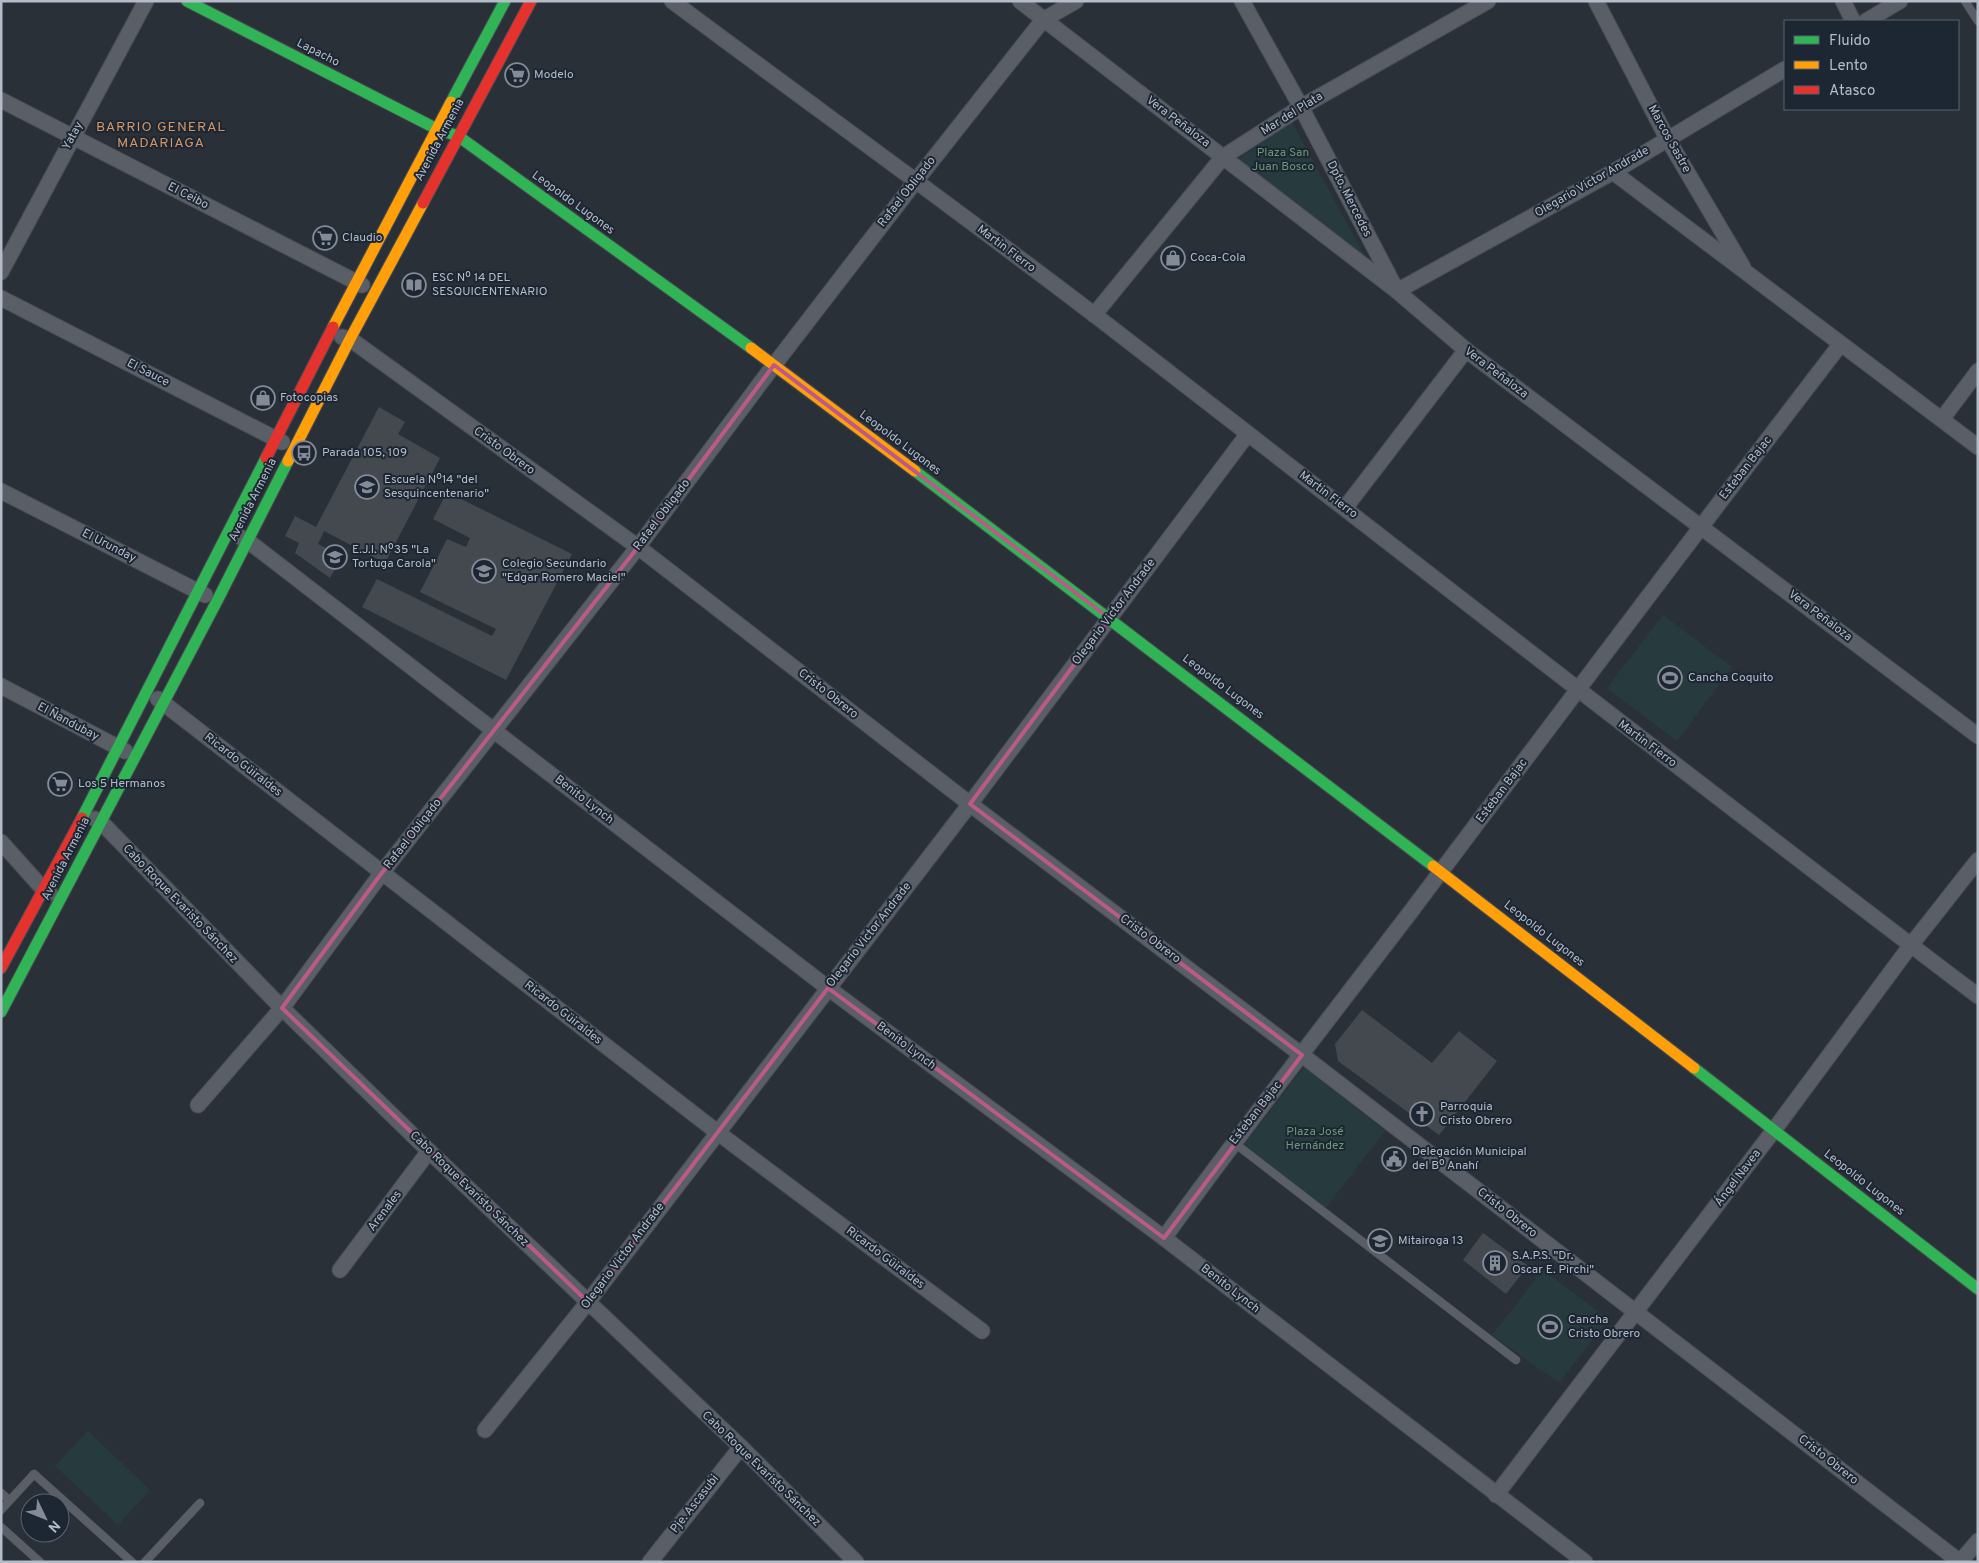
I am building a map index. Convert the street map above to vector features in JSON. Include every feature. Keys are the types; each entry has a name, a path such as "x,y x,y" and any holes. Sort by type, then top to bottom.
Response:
{"main road":[{"name":"Lapacho","path":"187,1 437,129"},
{"name":"Avenida Armenia","path":"1,968 84,814 275,438 505,1"},
{"name":"Avenida Armenia","path":"1,1012 217,601 350,339 531,1"},
{"name":"Leopoldo Lugones","path":"437,129 458,136 774,365 1441,871 1978,1289"}],"street":[{"name":"Yatay","path":"1,272 146,1"},
{"name":"Martin Fierro","path":"672,1 1094,315 1247,435 1345,508 1578,691 1978,996"},
{"name":"Vera Peñaloza","path":"1020,1 1397,291 1466,350 1978,736"},
{"name":"Rafael Obligado","path":"198,1105 282,1008 381,874 638,547 774,365 1043,20 1076,1"},
{"name":"Dpto. Mercedes","path":"1242,1 1301,107 1397,291"},
{"name":"Mar del Plata","path":"1094,315 1223,158 1301,107 1488,1"},
{"name":"Marcos Sastre","path":"1596,1 1668,138 1747,274"},
{"path":"1843,1 1852,20"},
{"path":"1868,20 1900,1"},
{"name":"Olegario Victor Andrade","path":"1397,291 1613,172 1784,70"},
{"name":"El Ceibo","path":"1,100 356,283 376,291"},
{"name":"Marcos Sastre","path":"1613,172 1840,345 1978,447"},
{"name":"El Sauce","path":"1,298 295,449"},
{"name":"Cristo Obrero","path":"329,334 350,339 638,547 970,804 1302,1055 1960,1562"},
{"name":"Esteban Bajac","path":"1164,1238 1234,1142 1840,345"},
{"path":"1345,508 1466,350"},
{"path":"1942,419 1978,372"},
{"name":"Olegario Victor Andrade","path":"485,1430 588,1302 970,804 1247,435"},
{"name":"El Urunday","path":"1,491 217,601"},
{"name":"Benito Lynch","path":"228,532 248,541 828,988 1164,1238 1585,1562"},
{"name":"El Ñandubay","path":"1,686 117,748 136,755"},
{"name":"Ricardo Güiraldes","path":"146,693 164,702 381,874 717,1132 982,1332"},
{"name":"Cabo Roque Evaristo Sánchez","path":"84,814 101,822 282,1008 429,1151 740,1447 856,1562"},
{"path":"1,842 44,890 62,899"},
{"name":"Ángel Navea","path":"1496,1495 1774,1130 1911,945 1978,860"},
{"name":"Arenales","path":"340,1270 429,1151"},
{"name":"Pje. Ascasubi","path":"650,1562 740,1447"},
{"path":"1960,1562 1978,1541"}],"lane":[{"path":"1965,1 1978,21"},
{"path":"1234,1142 1516,1360"},
{"path":"1,1510 34,1474 132,1562"},
{"path":"1,1492 9,1500"},
{"path":"145,1562 200,1503"},
{"path":"1,1527 40,1562"}],"highlighted area":[{"path":"774,365 1109,618 970,804 1302,1055 1164,1238 828,988 588,1302 282,1008 381,874 638,547"}],"green space":[{"name":"Plaza San Juan Bosco","path":"1291,121 1371,267 1239,159"},
{"name":"Cancha Coquito","path":"1663,615 1732,667 1677,741 1607,688"},
{"name":"Plaza José Hernández","path":"1304,1067 1385,1131 1325,1209 1243,1146"},
{"name":"Cancha Cristo Obrero","path":"1543,1270 1608,1319 1559,1383 1492,1335"},
{"path":"88,1431 150,1490 118,1525 55,1466"}],"building":[{"name":"Escuela Nº14 \"del Sesquincentenario\"","path":"379,407 405,422 398,434 440,458 385,563 324,531 318,544 342,556 330,578 295,553 299,543 285,536 295,516 316,527"},
{"name":"Colegio Secundario \"Edgar Romero Maciel\"","path":"447,492 572,554 506,680 362,607 377,579 492,636 496,629 420,592 447,539 466,547 470,538 433,519"},
{"name":"Parroquia Cristo Obrero","path":"1362,1010 1432,1063 1459,1031 1497,1061 1439,1135 1338,1061 1335,1044"},
{"name":"S.A.P.S. \"Dr. Oscar E. Pirchi\"","path":"1483,1233 1528,1266 1506,1294 1463,1260"}],"traffic: fast":[{"path":"187,1 437,129 458,136 751,348"},
{"path":"451,102 505,1"},
{"path":"82,818 266,458"},
{"path":"1,1012 217,601 288,461"},
{"path":"915,471 1433,866"},
{"path":"1694,1068 1978,1289"}],"traffic: slow":[{"path":"333,327 451,102"},
{"path":"288,461 350,339 423,203"},
{"path":"751,348 915,471"},
{"path":"1433,866 1694,1068"}],"traffic: jam":[{"path":"423,203 531,1"},
{"path":"266,458 333,327"},
{"path":"1,968 82,818"}],"place":[{"name":"Modelo","path":"517,75"},
{"name":"Claudio","path":"325,238"},
{"name":"Coca-Cola","path":"1173,258"},
{"name":"ESC Nº 14 DEL SESQUICENTENARIO","path":"414,285"},
{"name":"Fotocopias","path":"263,398"},
{"name":"Parada 105, 109","path":"304,453"},
{"name":"Escuela Nº14 \"del Sesquincentenario\"","path":"367,487"},
{"name":"E.J.I. Nº35 \"La Tortuga Carola\"","path":"335,557"},
{"name":"Colegio Secundario \"Edgar Romero Maciel\"","path":"484,571"},
{"name":"Cancha Coquito","path":"1670,678"},
{"name":"Los 5 Hermanos","path":"60,784"},
{"name":"Parroquia Cristo Obrero","path":"1422,1114"},
{"name":"Delegación Municipal del Bº Anahí","path":"1394,1159"},
{"name":"Mitairoga 13","path":"1380,1241"},
{"name":"S.A.P.S. \"Dr. Oscar E. Pirchi\"","path":"1495,1263"},
{"name":"Cancha Cristo Obrero","path":"1550,1327"}],"district":[{"name":"BARRIO GENERAL MADARIAGA","path":"161,136"}]}
